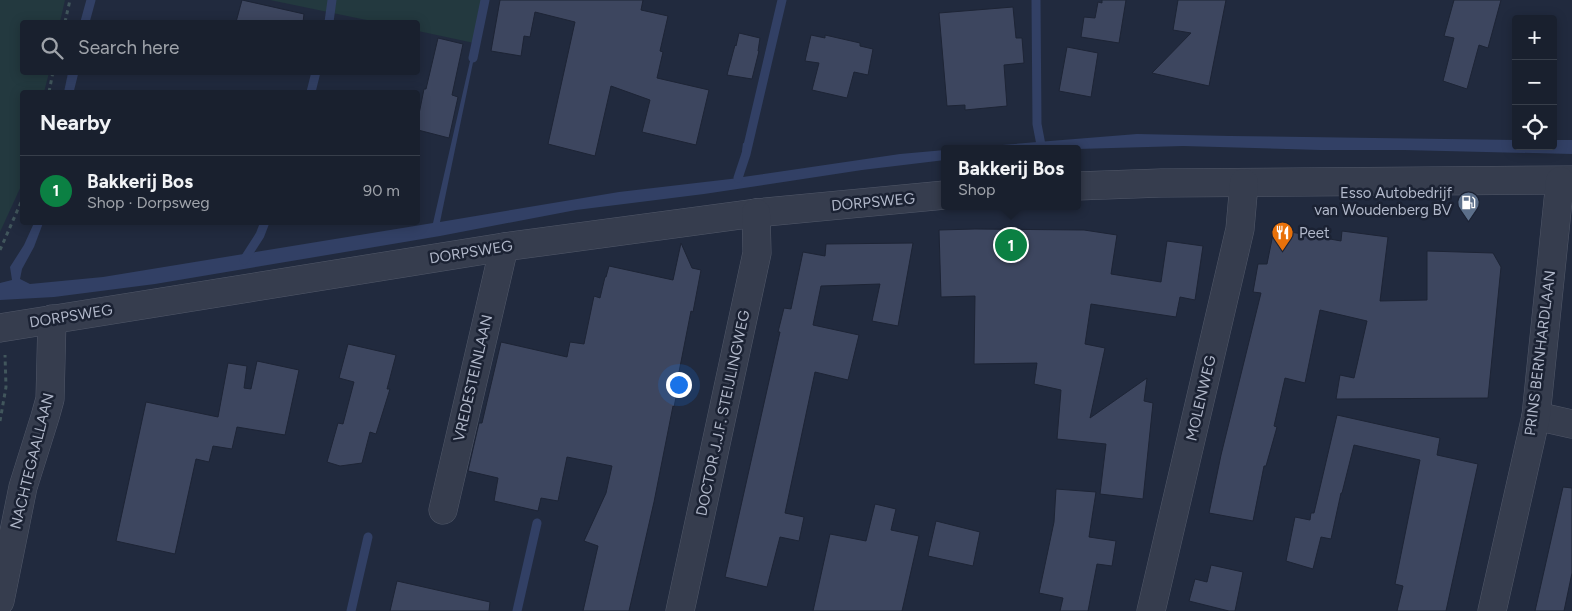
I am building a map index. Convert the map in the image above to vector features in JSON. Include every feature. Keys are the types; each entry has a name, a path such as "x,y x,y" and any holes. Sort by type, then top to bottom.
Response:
{"street":[{"path":"1081,186 1161,183 1566,180"},
{"name":"PRINS BERNHARDLAAN","path":"1492,611 1536,416 1566,180"},
{"name":"MOLENWEG","path":"1151,611 1240,229 1244,183"},
{"name":"DORPSWEG","path":"2,327 504,246 756,213 941,195"},
{"name":"DOCTOR J.J.F. STEIJLINGWEG","path":"680,611 757,253 756,213"},
{"name":"VREDESTEINLAAN","path":"443,510 504,246"},
{"name":"NACHTEGAALLAAN","path":"0,602 23,487 50,399 52,319"},
{"path":"1536,416 1572,424"}],"path":[{"path":"65,20 70,0"},
{"path":"49,90 52,75"},
{"path":"0,250 20,205"},
{"path":"0,421 6,387 2,327"}],"green space":[{"path":"0,0 65,0 60,20 20,20 20,75 48,75 45,90 20,90 20,188 0,232"},
{"path":"270,0 484,0 474,43 420,31 420,20 366,20"}],"water":[{"path":"473,48 476,48 440,222 619,192 739,178 743,143 746,144 743,177 900,154 941,150 941,160 576,210 440,236 155,284 54,297 0,300 0,283 12,280 10,267 24,245 33,225 42,225 34,247 22,269 20,279 30,284 103,277 433,223"},
{"path":"68,75 73,75 70,90 64,90"},
{"path":"1137,134 1512,140 1512,150 1557,150 1557,140 1572,140 1572,154 1183,146 1081,149 1081,145 1002,145"}],"building":[{"path":"242,0 304,14 303,20 237,20"},
{"path":"500,0 643,0 641,10 668,16 660,51 663,52 657,78 709,90 696,145 642,132 650,100 611,86 595,156 548,144 575,22 535,12 530,37 524,36 521,56 491,51"},
{"path":"1102,0 1126,0 1119,43 1081,37 1084,17 1095,18 1098,2 1102,3"},
{"path":"1178,0 1226,0 1209,86 1152,73 1191,33 1173,30"},
{"path":"1454,0 1501,0 1488,48 1479,45 1467,89 1443,81 1454,38 1444,36"},
{"path":"1013,7 1016,38 1022,38 1024,63 1004,65 1007,106 965,110 965,105 947,106 939,13"},
{"path":"739,33 760,38 759,51 752,79 727,75"},
{"path":"811,35 825,38 825,35 860,43 860,46 873,49 868,75 854,72 847,98 812,90 819,63 805,61"},
{"path":"438,38 463,44 452,95 458,97 449,138 420,131 420,109 424,89 426,89"},
{"path":"1067,47 1098,53 1091,97 1059,91"},
{"path":"1274,229 1341,241 1342,231 1388,237 1380,301 1427,300 1427,251 1493,253 1501,267 1488,398 1336,399 1340,375 1354,378 1367,321 1320,310 1305,383 1285,378 1274,426 1277,427 1266,466 1264,466 1253,521 1209,513 1221,455 1261,293 1253,292 1258,264 1267,264"},
{"path":"939,230 1084,230 1117,235 1111,274 1161,282 1167,241 1203,246 1195,300 1180,297 1176,317 1091,304 1085,344 1105,348 1090,418 1147,378 1144,401 1153,403 1143,499 1100,494 1106,444 1057,439 1061,390 1034,384 1037,363 974,364 975,296 941,297"},
{"path":"681,243 692,268 701,270 693,312 691,311 678,377 680,378 654,502 629,611 583,611 598,546 584,541 606,493 612,466 567,457 558,501 541,498 538,511 494,501 498,478 468,471 479,423 482,423 501,342 567,357 570,342 584,344 594,296 600,298 609,266 673,280"},
{"path":"913,243 898,326 872,321 880,284 821,286 813,325 859,335 848,380 815,372 785,513 804,517 799,541 780,537 767,587 725,577 780,332 778,332 784,308 791,309 803,252 825,256 826,244"},
{"path":"348,344 396,355 387,389 390,389 376,434 370,432 362,463 340,466 327,462 338,423 343,424 354,382 339,378"},
{"path":"257,361 299,370 285,435 237,427 232,449 213,446 209,462 196,459 175,554 116,541 146,402 218,417 228,363 247,366 244,388 251,389"},
{"path":"1337,415 1440,438 1437,455 1478,464 1446,611 1397,611 1403,586 1395,584 1420,460 1354,445 1331,539 1321,537 1313,569 1286,561 1295,517 1310,520 1311,513 1314,513"},
{"path":"1563,487 1572,488 1572,573 1564,611 1535,611"},
{"path":"1056,489 1096,492 1089,537 1116,541 1112,566 1097,564 1088,611 1060,611 1063,598 1039,593 1054,522"},
{"path":"875,504 896,509 891,530 919,536 902,611 813,611 830,534 866,541"},
{"path":"936,521 980,532 973,566 928,556"},
{"path":"1211,565 1243,572 1235,611 1189,601 1195,579 1207,582"},
{"path":"397,581 490,602 489,611 390,611"}],"waterway":[{"path":"86,20 91,0"},
{"path":"329,20 332,0"},
{"path":"473,58 485,0"},
{"path":"738,178 746,154 782,0"},
{"path":"1036,0 1037,124 1041,145"},
{"path":"70,90 73,75"},
{"path":"312,90 315,75"},
{"path":"244,260 260,235 264,225"},
{"path":"517,611 537,523"},
{"path":"351,611 368,537"}],"place":[{"name":"Esso Autobedrijf van Woudenberg BV","path":"1468,221"},
{"name":"Bakkerij Bos","path":"1011,245"},
{"name":"Peet","path":"1283,252"}]}
